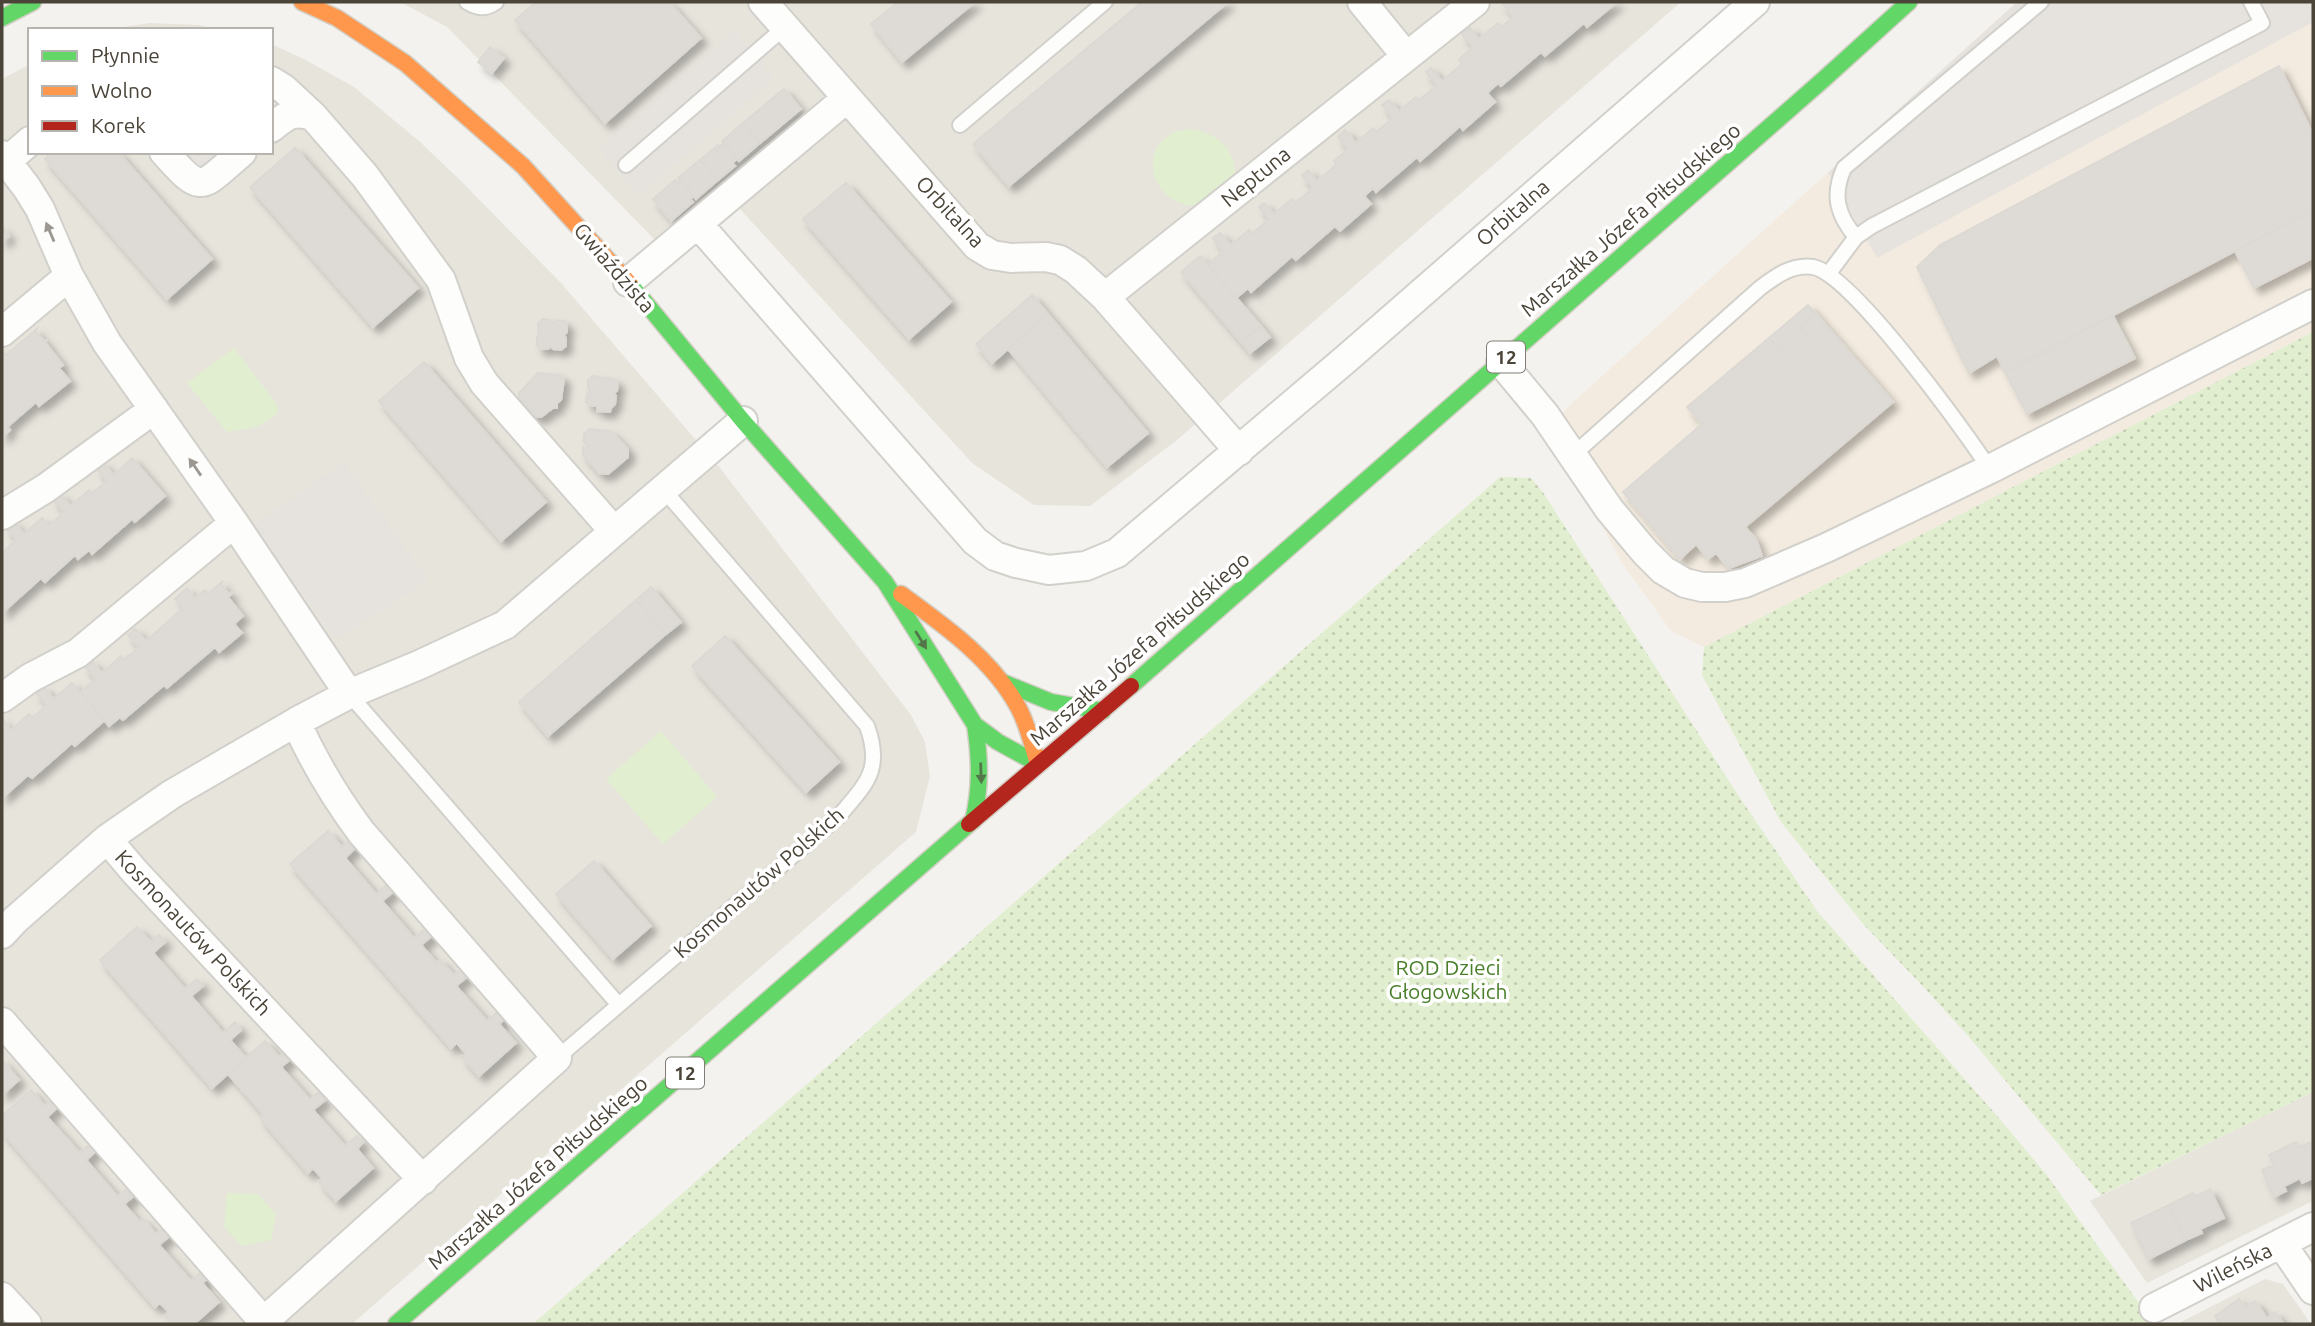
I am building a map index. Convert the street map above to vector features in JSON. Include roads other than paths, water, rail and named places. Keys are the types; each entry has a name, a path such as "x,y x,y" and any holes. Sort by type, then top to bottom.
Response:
{"main road":[{"path":"2,18 33,2"},
{"name":"Gwiaździsta","path":"302,2 337,18 405,63 523,166 628,282 743,421 885,582 975,724 998,743 1038,764"},
{"name":"Marszałka Józefa Piłsudskiego","path":"396,1324 1038,764 1103,711 1909,2"},
{"name":"Gwiaździsta","path":"885,582 954,632 1002,682 1019,709 1038,764"},
{"path":"1002,682 1054,704 1103,711"},
{"path":"973,821 980,798 982,778 975,724"}],"street":[{"path":"628,282 847,98 763,2"},
{"path":"1362,2 1405,56"},
{"name":"Neptuna","path":"1105,297 1475,2"},
{"name":"Orbitalna","path":"698,224 975,541 995,556 1016,564 1049,569 1086,566 1117,553 1239,451 1755,2"},
{"path":"273,82 313,116 365,176 441,281 468,358 484,383 614,531"},
{"name":"Orbitalna","path":"847,98 977,246 992,255 1060,260 1076,270 1105,297 1239,451"},
{"path":"273,126 288,114 313,116"},
{"path":"28,142 5,158 40,209 69,276 107,343 234,523 349,694"},
{"path":"166,154 189,180 200,183 210,179 240,154"},
{"path":"2,332 69,276"},
{"path":"1501,362 1545,415 1609,509 1645,552 1663,570 1685,583 1702,587 1725,587 1745,583 1826,548 1990,469 2313,304"},
{"path":"2,514 46,488 154,409"},
{"name":"Kosmonautów Polskich","path":"2,933 107,839 172,794 349,694 505,625 743,421"},
{"path":"2,698 30,678 78,653 234,523"},
{"path":"296,722 330,788 361,832 557,1058"},
{"name":"Kosmonautów Polskich","path":"107,839 423,1180"},
{"name":"Kosmonautów Polskich","path":"2,1022 263,1323 557,1058"},
{"name":"Wileńska","path":"2154,1308 2313,1227"},
{"path":"2281,1243 2313,1290"},
{"path":"2,1297 27,1324"}],"lane":[{"path":"467,2 485,8 496,2"},
{"path":"960,125 1105,2"},
{"path":"1856,237 1838,210 1838,181 1844,169 2025,6 2041,2"},
{"path":"1829,273 1856,237 2262,23 2251,2"},
{"path":"626,166 785,27"},
{"path":"1573,456 1749,297 1777,275 1796,267 1815,268 1829,273 1860,303 1931,388 1990,469"},
{"name":"Kosmonautów Polskich","path":"557,1058 839,816 864,786 874,765 873,744 867,726 663,489"},
{"path":"349,694 618,1004"}],"park label":[{"name":"ROD Dzieci Głogowskich","path":"1448,980"}]}
